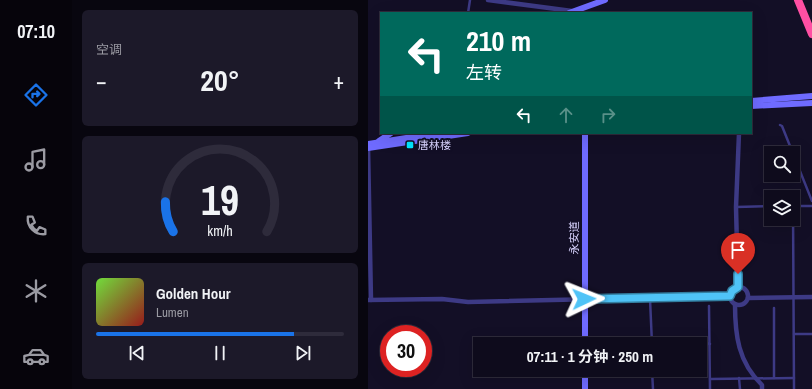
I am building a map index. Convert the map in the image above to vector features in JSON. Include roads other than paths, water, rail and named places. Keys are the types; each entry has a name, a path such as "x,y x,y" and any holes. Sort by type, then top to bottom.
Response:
{"highway":[{"path":"798,0 812,34"}],"main road":[{"path":"582,0 582,8"},
{"path":"571,12 606,0"},
{"path":"752,101 812,96"},
{"path":"752,106 812,103"},
{"path":"378,142 390,134"},
{"path":"368,145 378,142 431,134"},
{"path":"368,148 461,134"},
{"name":"永安道","path":"585,134 585,337"},
{"path":"585,377 586,389"}],"street":[{"path":"488,0 571,12"},
{"path":"738,287 736,207 739,134"},
{"path":"368,145 369,300 442,298 468,302 730,296"},
{"path":"730,296 732,291 738,287"},
{"path":"738,287 746,290 748,298"},
{"path":"730,296 735,304 735,329 740,350 751,373 762,385 762,389"},
{"path":"735,304 743,304 748,298 812,297"}],"lane":[{"path":"468,12 470,0"},
{"path":"780,125 782,126 812,202"},
{"path":"736,207 764,206"},
{"path":"800,206 812,206"},
{"path":"793,226 794,389"},
{"path":"650,298 652,337"},
{"path":"709,306 710,389"},
{"path":"774,308 774,378"},
{"path":"794,334 812,334"},
{"path":"652,377 653,389"},
{"path":"710,378 794,378"},
{"path":"739,378 740,389"}],"place":[{"name":"唐林楼","path":"410,145"}]}
